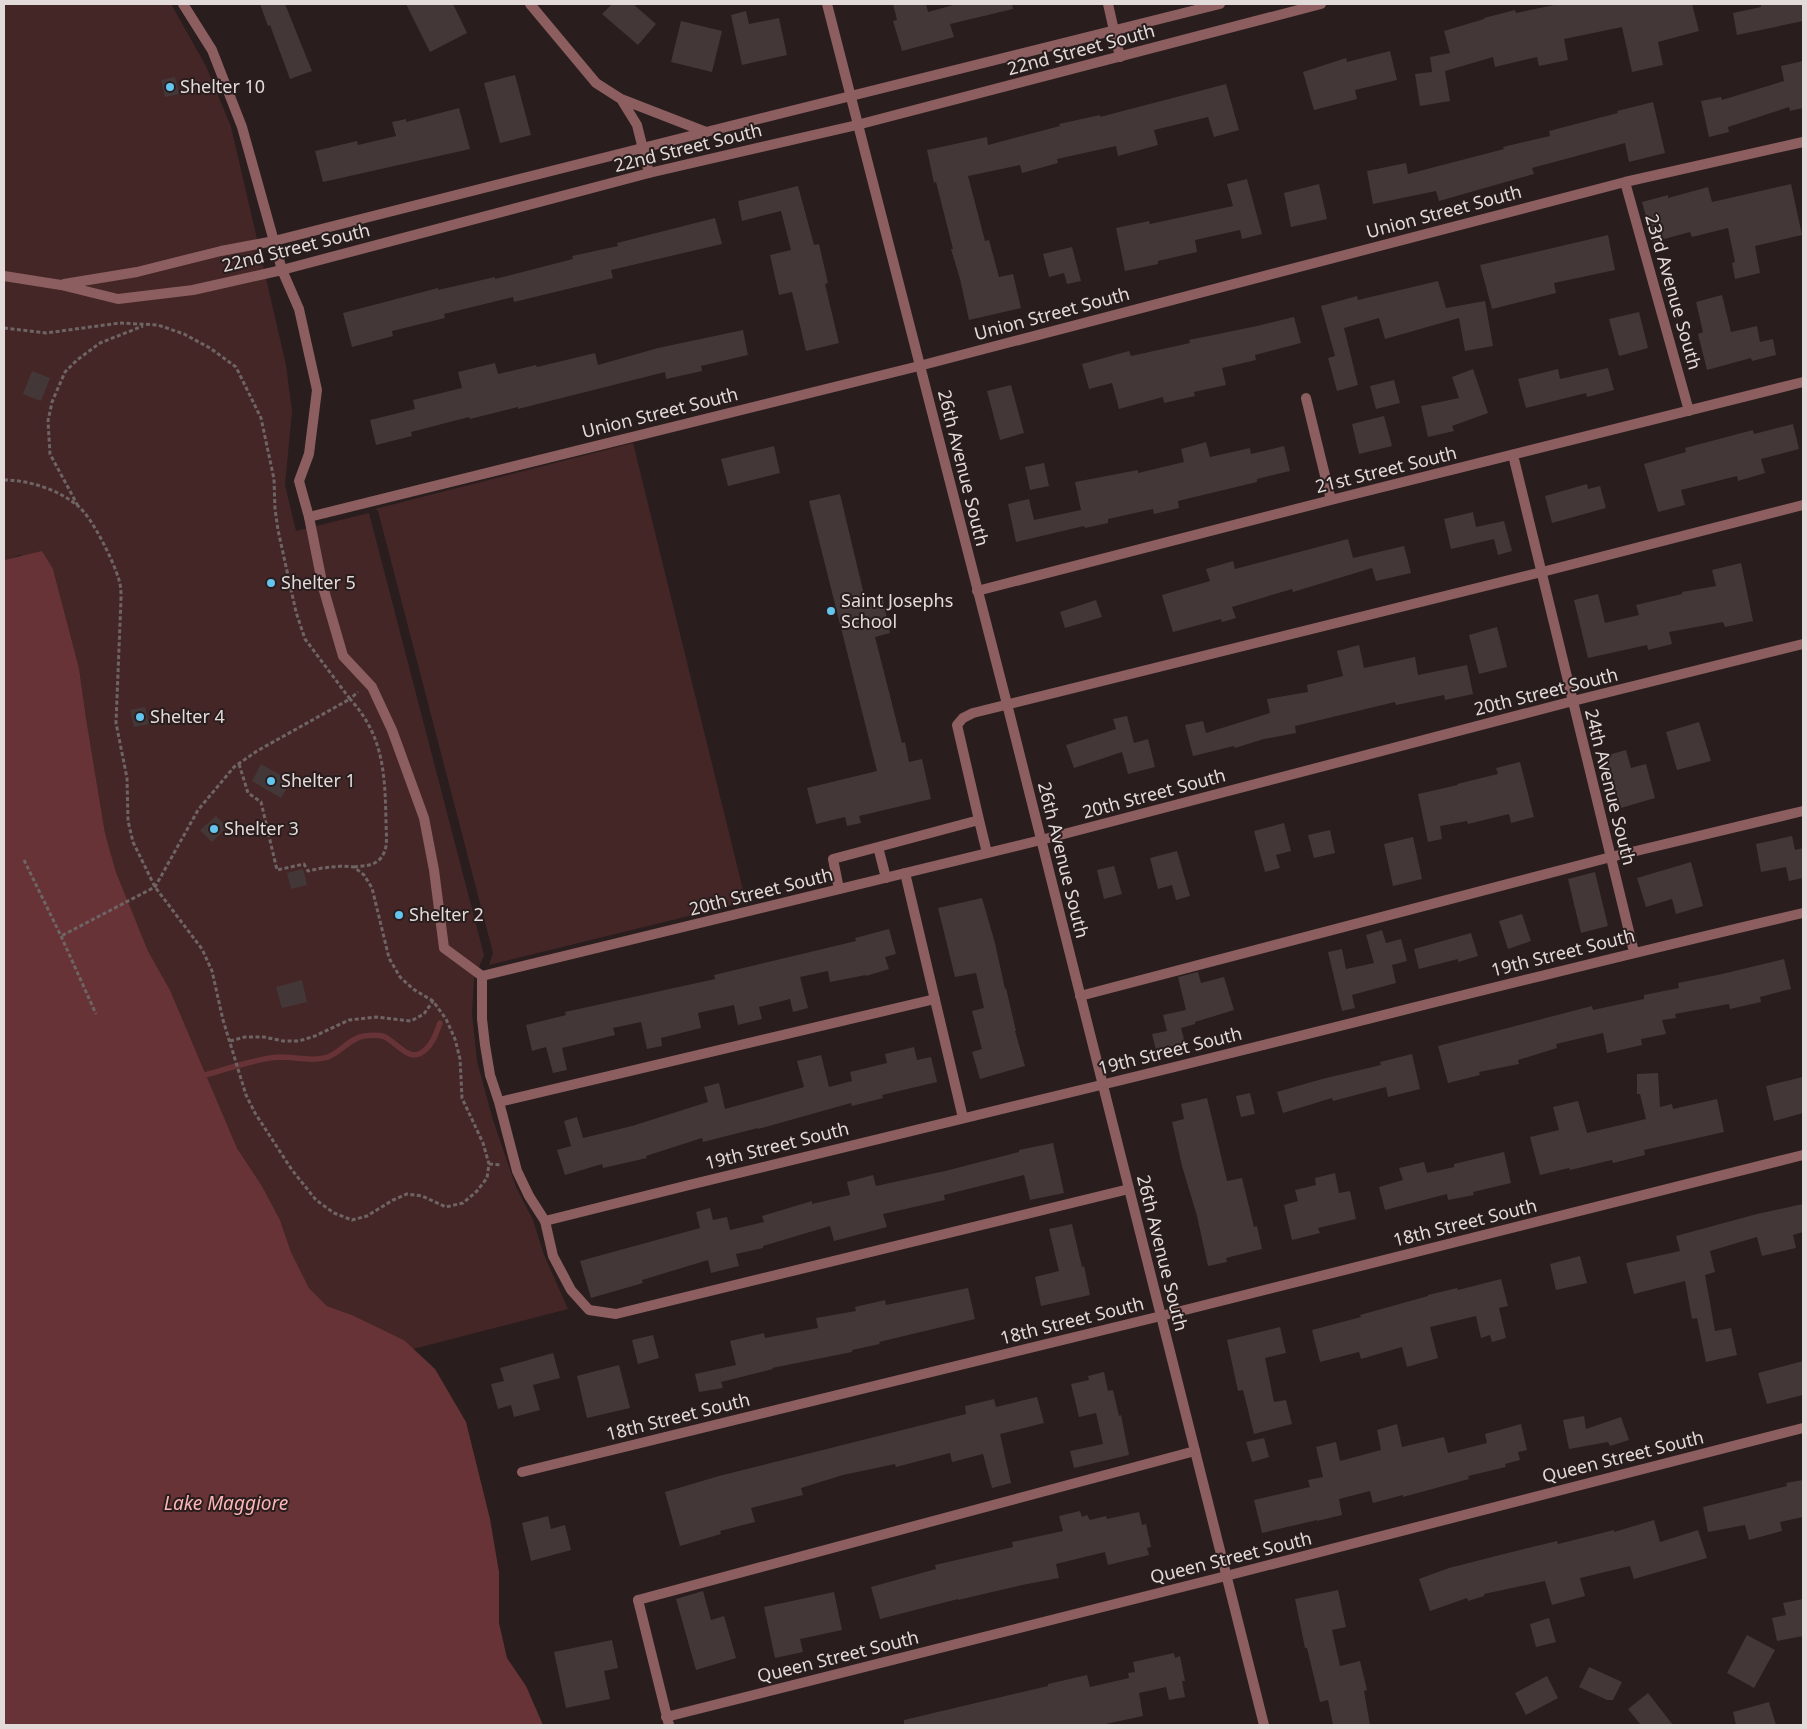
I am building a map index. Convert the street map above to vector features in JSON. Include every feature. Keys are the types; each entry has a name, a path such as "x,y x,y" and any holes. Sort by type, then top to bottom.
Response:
{"street":[{"path":"183,4 212,50 242,127 282,270 299,309 317,390 309,454 299,481 309,517 323,587 343,656 372,687 392,730 424,818 434,870 444,948 482,976 482,1019 490,1075 517,1171 529,1196 545,1221 553,1256 571,1290 589,1310 616,1314 1129,1189"},
{"path":"530,4 596,82 621,99 706,132"},
{"name":"26th Avenue South","path":"827,4 1007,704 1264,1725"},
{"path":"1108,4 1120,56"},
{"name":"22nd Street South","path":"61,285 137,272 220,251 274,241 1220,4"},
{"name":"22nd Street South","path":"4,276 61,285 118,299 193,290 282,270 649,173 857,125 1321,4"},
{"path":"621,99 637,125 649,173"},
{"name":"Union Street South","path":"309,517 919,366 1625,182 1803,142"},
{"name":"23rd Avenue South","path":"1625,182 1689,411"},
{"name":"21st Street South","path":"977,591 1803,382"},
{"path":"1306,398 1331,500"},
{"name":"24th Avenue South","path":"1513,455 1634,952"},
{"path":"987,853 958,725 963,718 973,713 1542,572 1803,505"},
{"name":"20th Street South","path":"482,976 1040,840 1573,701 1803,644"},
{"path":"1080,996 1611,858 1803,811"},
{"path":"839,889 833,859 979,820"},
{"path":"878,847 886,878"},
{"path":"904,873 963,1118"},
{"name":"19th Street South","path":"545,1221 768,1164 1803,912"},
{"path":"499,1102 935,999"},
{"name":"18th Street South","path":"522,1472 1161,1316 1803,1155"},
{"name":"Queen Street South","path":"668,1721 1803,1428"},
{"path":"668,1721 638,1600 1195,1451"}],"path":[{"path":"4,328 46,333 120,323 158,325 184,334 210,348 236,367 248,389 261,418 269,448 274,479 274,509 288,578 305,639 362,712 372,730 382,760 386,790 387,848 379,861 367,866 342,866 308,871 304,864 277,870 262,802 248,793 239,764"},
{"path":"146,325 100,342 77,360 65,372 57,387 48,421 50,454 79,507 91,522 120,581 121,599 116,723 127,778 128,821 133,842 155,887 202,949 212,971 246,1095 255,1113 292,1170 316,1200 334,1213 352,1220 367,1216 406,1194 422,1196 446,1207 463,1203 477,1191 487,1178 489,1164 483,1144 462,1098 460,1059 455,1039 446,1019 433,1001 413,989 400,977 392,965 372,888 364,875 354,867"},
{"path":"4,480 31,483 55,492 79,507"},
{"path":"61,936 155,887 198,810 219,784 239,764 257,751 350,699"},
{"path":"24,860 96,1014"},
{"path":"230,1041 245,1037 264,1037 299,1042 349,1020 376,1017 411,1021 424,1014 433,1001"}],"shaded area":[{"path":"4,4 171,4 206,66 231,127 286,365 292,411 285,485 296,531 369,513 484,955 474,979 472,1014 477,1061 493,1120 516,1187 533,1220 544,1255 568,1309 413,1349 404,1340 352,1315 327,1306 309,1288 291,1252 280,1220 262,1186 237,1148 170,990 148,951 116,872 105,833 79,668 53,569 21,555 4,560"},
{"path":"633,443 746,902 489,965 493,953 378,511 375,509"}],"water":[{"name":"Lake Maggiore","path":"42,551 53,569 79,668 105,833 116,872 148,951 170,990 237,1148 262,1186 280,1220 291,1252 309,1288 327,1306 352,1315 404,1340 435,1369 466,1422 490,1519 499,1572 499,1623 507,1658 526,1686 543,1725 4,1725 4,560"}],"building":[{"path":"260,4 285,4 312,71 290,79"},
{"path":"406,4 453,4 467,33 430,52"},
{"path":"612,4 633,4 656,24 638,45 602,14"},
{"path":"893,4 926,4 928,12 957,4 1012,4 1013,9 950,24 954,37 902,51 893,21 897,20"},
{"path":"1559,4 1692,4 1699,31 1658,42 1663,65 1632,72 1622,27 1564,39 1568,60 1539,66 1537,57 1495,67 1493,57 1445,71 1450,101 1420,106 1415,74 1432,72 1430,57 1450,53 1444,31 1515,10 1516,13"},
{"path":"1761,4 1803,4 1803,21 1737,35 1733,13 1761,7"},
{"path":"746,11 749,24 779,18 787,55 742,65 731,15"},
{"path":"681,21 722,31 712,72 671,62"},
{"path":"1390,51 1397,80 1355,90 1357,99 1314,110 1303,72 1346,58 1347,62"},
{"path":"1803,61 1803,108 1790,111 1789,107 1728,127 1729,132 1709,137 1701,101 1721,97 1722,100 1784,81 1781,66"},
{"path":"515,75 531,135 500,143 484,83"},
{"name":"Shelter 10","path":"175,77 179,94 165,97 161,80"},
{"path":"1226,84 1239,130 1214,137 1208,117 1154,130 1158,145 1118,156 1116,146 1057,159 1058,163 1022,173 1020,165 968,176 985,241 989,240 999,277 1013,274 1021,308 969,320 927,150 987,137 988,145 1060,126 1059,124 1100,115 1100,117"},
{"path":"1653,102 1665,153 1629,162 1625,143 1532,168 1534,174 1439,201 1436,191 1373,204 1367,171 1406,163 1408,174 1504,149 1503,147 1550,136 1549,131"},
{"path":"459,108 470,149 323,182 315,151 357,141 358,145 396,136 392,122 406,119 406,122"},
{"path":"1247,179 1262,234 1242,239 1240,230 1195,240 1197,252 1158,261 1158,264 1125,271 1116,228 1149,221 1150,224 1233,206 1227,184"},
{"path":"1319,184 1327,219 1291,227 1284,193"},
{"path":"1791,184 1802,235 1755,246 1760,273 1735,279 1732,263 1735,262 1728,228 1692,237 1690,232 1653,242 1642,202 1668,195 1668,198 1708,187 1712,202"},
{"path":"798,186 814,245 819,244 828,283 825,284 839,343 806,351 792,292 779,295 770,255 791,250 781,211 742,221 738,201"},
{"path":"715,218 722,244 611,270 613,278 514,302 513,297 444,314 445,318 392,331 393,336 352,347 343,313 438,288 438,290 495,277 495,279 573,259 572,256 618,246 617,243"},
{"path":"1608,235 1615,270 1554,283 1556,293 1492,309 1480,265"},
{"path":"1072,247 1081,281 1067,284 1064,273 1049,277 1043,254"},
{"path":"1438,281 1446,308 1485,301 1493,346 1465,351 1459,318 1385,339 1379,318 1344,328 1358,385 1337,391 1328,358 1335,356 1321,306 1357,296 1358,300"},
{"path":"1722,295 1731,332 1757,326 1760,342 1773,339 1776,355 1752,361 1751,358 1707,370 1698,334 1703,332 1696,302"},
{"path":"1639,312 1648,348 1619,356 1609,319"},
{"path":"1294,317 1301,343 1255,355 1256,360 1222,368 1226,385 1194,392 1195,396 1164,403 1163,397 1119,409 1112,383 1089,389 1082,364 1129,351 1131,356 1190,343 1189,340"},
{"path":"743,330 748,355 701,366 702,371 666,379 665,372 518,409 518,407 470,419 469,417 411,432 412,436 376,445 370,420 415,409 413,400 462,388 458,372 495,363 498,374 595,353 598,365 658,348"},
{"path":"1608,368 1614,390 1587,397 1586,393 1526,408 1518,379 1558,369 1560,379"},
{"path":"1473,369 1488,413 1452,426 1454,431 1428,437 1421,406 1459,398 1452,377"},
{"path":"32,371 50,378 41,401 23,394"},
{"path":"1394,380 1400,403 1376,409 1370,386"},
{"path":"1011,385 1024,433 1000,440 987,391"},
{"path":"1384,416 1392,446 1359,454 1352,424"},
{"path":"1793,424 1799,449 1761,459 1765,473 1738,481 1737,476 1681,490 1685,505 1658,512 1644,464 1686,452 1685,448 1753,430 1754,434"},
{"path":"1206,442 1210,457 1250,448 1251,454 1284,446 1290,471 1257,479 1257,482 1178,501 1179,508 1154,514 1153,509 1108,519 1108,523 1085,528 1084,526 1016,542 1008,504 1029,499 1034,520 1081,510 1075,482 1138,470 1138,473 1184,462 1181,449"},
{"path":"774,446 780,473 728,486 721,459"},
{"path":"1044,463 1049,486 1030,490 1025,467"},
{"path":"1587,484 1588,489 1600,486 1606,508 1552,523 1545,496"},
{"path":"840,494 866,603 883,599 890,633 875,637 902,743 905,742 909,762 922,759 931,799 859,816 861,823 847,826 845,817 816,824 807,788 877,771 809,501"},
{"path":"1473,512 1476,527 1504,521 1512,551 1498,555 1494,539 1451,549 1444,519"},
{"path":"1348,539 1353,558 1404,546 1411,573 1376,581 1372,568 1293,592 1292,589 1232,607 1236,618 1222,622 1221,619 1173,632 1162,595 1210,581 1206,569 1233,561 1235,569"},
{"path":"1741,563 1753,621 1725,627 1723,622 1669,632 1672,644 1648,650 1647,645 1588,658 1574,600 1598,594 1605,623 1639,615 1636,605 1682,594 1682,592 1716,586 1712,570"},
{"path":"1096,600 1102,617 1065,628 1060,612"},
{"path":"1497,627 1507,667 1479,674 1469,635"},
{"path":"1359,645 1364,668 1415,657 1418,675 1467,665 1473,694 1445,700 1444,695 1396,705 1395,702 1295,726 1296,733 1193,756 1185,725 1203,721 1206,733 1270,713 1267,699 1308,692 1307,685 1343,676 1337,651"},
{"name":"Shelter 4","path":"145,707 149,724 134,727 130,710"},
{"path":"1127,716 1134,743 1148,739 1155,767 1128,774 1122,752 1074,768 1066,745 1116,729 1113,719"},
{"path":"1699,722 1711,761 1677,770 1666,732"},
{"path":"1626,750 1631,768 1646,764 1655,798 1621,808 1605,756"},
{"path":"1520,762 1534,817 1511,823 1509,814 1468,824 1467,821 1440,826 1442,839 1428,842 1418,794 1498,774 1496,768"},
{"name":"Shelter 1","path":"261,764 291,781 281,798 252,781"},
{"name":"Shelter 3","path":"216,816 227,827 212,842 200,830"},
{"path":"1284,823 1291,851 1276,855 1280,868 1265,872 1254,831"},
{"path":"1330,830 1335,853 1314,858 1308,835"},
{"path":"1792,836 1795,850 1803,848 1803,878 1789,881 1786,867 1761,872 1756,844"},
{"path":"1413,837 1422,879 1393,886 1384,844"},
{"path":"1177,851 1190,896 1176,900 1172,885 1158,889 1150,858"},
{"path":"1691,862 1703,906 1676,914 1672,899 1646,907 1637,878"},
{"path":"1114,866 1122,894 1104,899 1097,870"},
{"path":"303,869 307,885 291,889 287,873"},
{"path":"1595,872 1608,926 1581,933 1568,879"},
{"path":"982,898 1025,1066 980,1079 972,1052 982,1049 972,1011 984,1008 976,973 955,977 938,908"},
{"path":"1522,914 1531,941 1508,949 1499,921"},
{"path":"889,929 896,954 885,957 889,969 866,976 830,982 828,971 800,977 808,1008 793,1012 790,999 759,1007 762,1019 738,1025 734,1005 698,1013 701,1028 661,1038 662,1046 647,1049 641,1022 613,1028 615,1035 562,1048 567,1070 553,1073 546,1047 532,1051 526,1025 566,1015 565,1012 715,979 714,975 856,941 855,938"},
{"path":"1382,930 1386,943 1401,939 1407,961 1392,965 1396,983 1352,995 1355,1008 1342,1011 1328,952 1342,949 1346,969 1374,963 1366,935"},
{"path":"1471,933 1478,956 1458,962 1458,959 1419,969 1414,949"},
{"path":"1784,959 1791,989 1760,997 1761,1002 1730,1009 1729,1004 1675,1014 1676,1018 1662,1020 1666,1034 1641,1039 1642,1045 1607,1053 1603,1033 1556,1044 1557,1048 1518,1060 1519,1064 1479,1072 1480,1075 1448,1083 1438,1046 1592,1006 1593,1010 1644,999 1644,995 1679,988 1678,983"},
{"path":"1198,972 1201,983 1224,977 1234,1010 1181,1028 1185,1043 1156,1050 1152,1034 1167,1031 1163,1015 1186,1010 1178,977"},
{"path":"302,980 307,1002 282,1008 276,987"},
{"path":"914,1047 917,1060 931,1057 937,1082 882,1095 883,1098 852,1106 851,1103 758,1129 703,1142 702,1138 646,1156 647,1158 603,1168 602,1164 565,1175 557,1150 571,1146 564,1121 577,1117 583,1138 632,1126 708,1102 704,1087 719,1083 725,1109 804,1087 797,1061 821,1055 829,1087 852,1081 850,1072 887,1063 885,1054"},
{"path":"1412,1054 1420,1089 1388,1097 1386,1087 1333,1101 1332,1098 1283,1113 1277,1092 1381,1065 1380,1062"},
{"path":"1658,1073 1660,1107 1672,1104 1673,1109 1717,1099 1724,1132 1644,1150 1645,1155 1613,1163 1612,1160 1540,1175 1530,1137 1559,1130 1553,1107 1578,1101 1587,1133 1646,1119 1640,1094 1637,1094 1637,1074"},
{"path":"1803,1077 1803,1113 1774,1121 1766,1086"},
{"path":"1250,1093 1255,1114 1241,1117 1236,1096"},
{"path":"1207,1098 1227,1181 1242,1178 1254,1227 1257,1226 1262,1249 1226,1258 1227,1262 1208,1266 1172,1122 1184,1119 1181,1104"},
{"path":"1053,1143 1064,1193 1030,1200 1024,1175 944,1195 945,1200 883,1214 887,1227 834,1241 830,1226 763,1246 763,1248 736,1254 739,1266 711,1273 708,1260 642,1280 643,1283 591,1298 580,1261 700,1228 696,1212 710,1208 713,1220 727,1217 730,1230 764,1222 762,1216 812,1201 812,1204 850,1195 847,1182 873,1175 876,1186 945,1171 1019,1152 1019,1150"},
{"path":"1504,1152 1511,1183 1473,1192 1474,1195 1448,1200 1447,1194 1385,1210 1379,1187 1403,1180 1399,1168 1424,1162 1427,1173 1454,1167 1454,1164"},
{"path":"1335,1173 1339,1193 1350,1191 1356,1219 1318,1228 1320,1233 1292,1240 1284,1205 1298,1201 1295,1190 1316,1185 1315,1178"},
{"path":"1803,1204 1803,1232 1793,1235 1796,1248 1762,1256 1757,1237 1710,1251 1715,1272 1705,1275 1715,1331 1731,1328 1737,1355 1706,1362 1697,1318 1692,1319 1685,1281 1634,1294 1626,1263 1680,1251 1676,1236 1757,1214"},
{"path":"1072,1224 1090,1295 1041,1306 1035,1277 1059,1271 1049,1229"},
{"path":"1580,1256 1587,1283 1556,1290 1550,1264"},
{"path":"1501,1279 1508,1306 1499,1308 1506,1338 1492,1342 1490,1335 1481,1338 1476,1316 1430,1327 1438,1358 1407,1367 1402,1347 1361,1359 1359,1352 1320,1362 1312,1330 1361,1317 1360,1315 1428,1295 1457,1288 1458,1290"},
{"path":"968,1288 975,1319 879,1342 880,1344 852,1350 852,1352 772,1368 721,1382 723,1388 699,1392 695,1374 736,1365 730,1341 764,1333 765,1338 818,1328 816,1318 856,1311 855,1307 885,1300 886,1305"},
{"path":"1280,1327 1286,1353 1265,1358 1274,1402 1286,1400 1292,1424 1254,1434 1243,1390 1238,1391 1227,1340"},
{"path":"653,1335 659,1358 638,1364 632,1340"},
{"path":"553,1353 560,1378 533,1385 540,1410 514,1417 511,1405 498,1409 491,1384 504,1381 500,1368"},
{"path":"1803,1361 1803,1395 1767,1404 1758,1373"},
{"path":"619,1365 630,1408 587,1418 577,1376"},
{"path":"1104,1372 1108,1391 1113,1390 1119,1416 1121,1415 1129,1455 1074,1468 1070,1451 1103,1444 1096,1413 1079,1417 1071,1384 1089,1380 1088,1376"},
{"path":"1037,1397 1044,1423 1000,1434 1011,1483 992,1488 983,1454 952,1462 950,1453 896,1467 895,1464 843,1475 801,1488 803,1495 751,1508 755,1522 720,1531 721,1534 680,1546 665,1492 719,1476 966,1414 965,1406 994,1399 996,1407"},
{"path":"1584,1416 1586,1429 1621,1417 1629,1440 1610,1446 1608,1442 1569,1449 1563,1420"},
{"path":"1397,1424 1402,1447 1444,1437 1448,1453 1487,1443 1485,1434 1521,1424 1527,1450 1518,1452 1520,1460 1505,1464 1506,1467 1468,1476 1469,1479 1373,1503 1370,1491 1339,1499 1342,1515 1262,1533 1254,1500 1310,1487 1308,1480 1323,1477 1316,1447 1336,1442 1340,1461 1381,1450 1377,1430"},
{"path":"1264,1438 1269,1457 1252,1462 1246,1442"},
{"path":"1803,1480 1803,1517 1780,1522 1782,1531 1749,1540 1745,1525 1708,1532 1703,1507 1787,1486 1786,1483"},
{"path":"1080,1511 1082,1517 1087,1515 1090,1520 1106,1516 1107,1519 1139,1512 1142,1525 1146,1524 1151,1547 1147,1548 1149,1555 1108,1565 1105,1552 1056,1564 1059,1578 958,1599 880,1619 871,1587 936,1569 935,1565 1013,1547 1012,1542 1063,1531 1059,1516"},
{"path":"548,1516 551,1529 565,1525 571,1550 531,1561 522,1523"},
{"path":"1654,1520 1660,1542 1698,1530 1707,1558 1634,1579 1630,1566 1580,1578 1585,1596 1552,1605 1545,1581 1484,1594 1484,1596 1468,1601 1467,1598 1430,1611 1419,1579 1449,1568 1504,1554 1557,1541 1558,1544 1614,1530 1614,1532"},
{"path":"1338,1590 1346,1627 1332,1630 1340,1666 1360,1661 1367,1690 1364,1691 1370,1725 1333,1725 1328,1700 1320,1702 1307,1648 1305,1648 1295,1599"},
{"path":"703,1591 711,1620 724,1616 736,1658 696,1670 676,1599"},
{"path":"834,1592 842,1630 800,1639 803,1652 775,1658 764,1607"},
{"path":"1803,1599 1803,1636 1777,1641 1772,1618 1786,1615 1783,1603"},
{"path":"1549,1618 1556,1642 1536,1647 1530,1624"},
{"path":"1747,1635 1775,1650 1754,1688 1727,1673"},
{"path":"612,1640 618,1668 604,1671 610,1699 566,1708 554,1652"},
{"path":"1174,1653 1175,1658 1180,1656 1185,1681 1182,1681 1185,1697 1169,1700 1166,1687 1139,1693 1143,1716 1101,1725 904,1725 904,1720 1087,1675 1090,1687 1129,1678 1128,1673 1135,1672 1133,1662"},
{"path":"1589,1667 1622,1682 1613,1700 1607,1700 1579,1687"},
{"path":"1547,1676 1558,1698 1526,1715 1515,1693"},
{"path":"1648,1693 1673,1725 1641,1725 1628,1709"},
{"path":"1769,1702 1776,1725 1736,1725 1733,1712"}],"waterway":[{"path":"205,1075 271,1058 310,1059 328,1057 354,1039 376,1035 388,1038 410,1054 419,1054 430,1045 440,1023"}],"place":[{"name":"Shelter 10","path":"170,87"},
{"name":"Shelter 5","path":"271,583"},
{"name":"Saint Josephs School","path":"831,611"},
{"name":"Shelter 4","path":"140,717"},
{"name":"Shelter 1","path":"271,781"},
{"name":"Shelter 3","path":"214,829"},
{"name":"Shelter 2","path":"399,915"}]}
